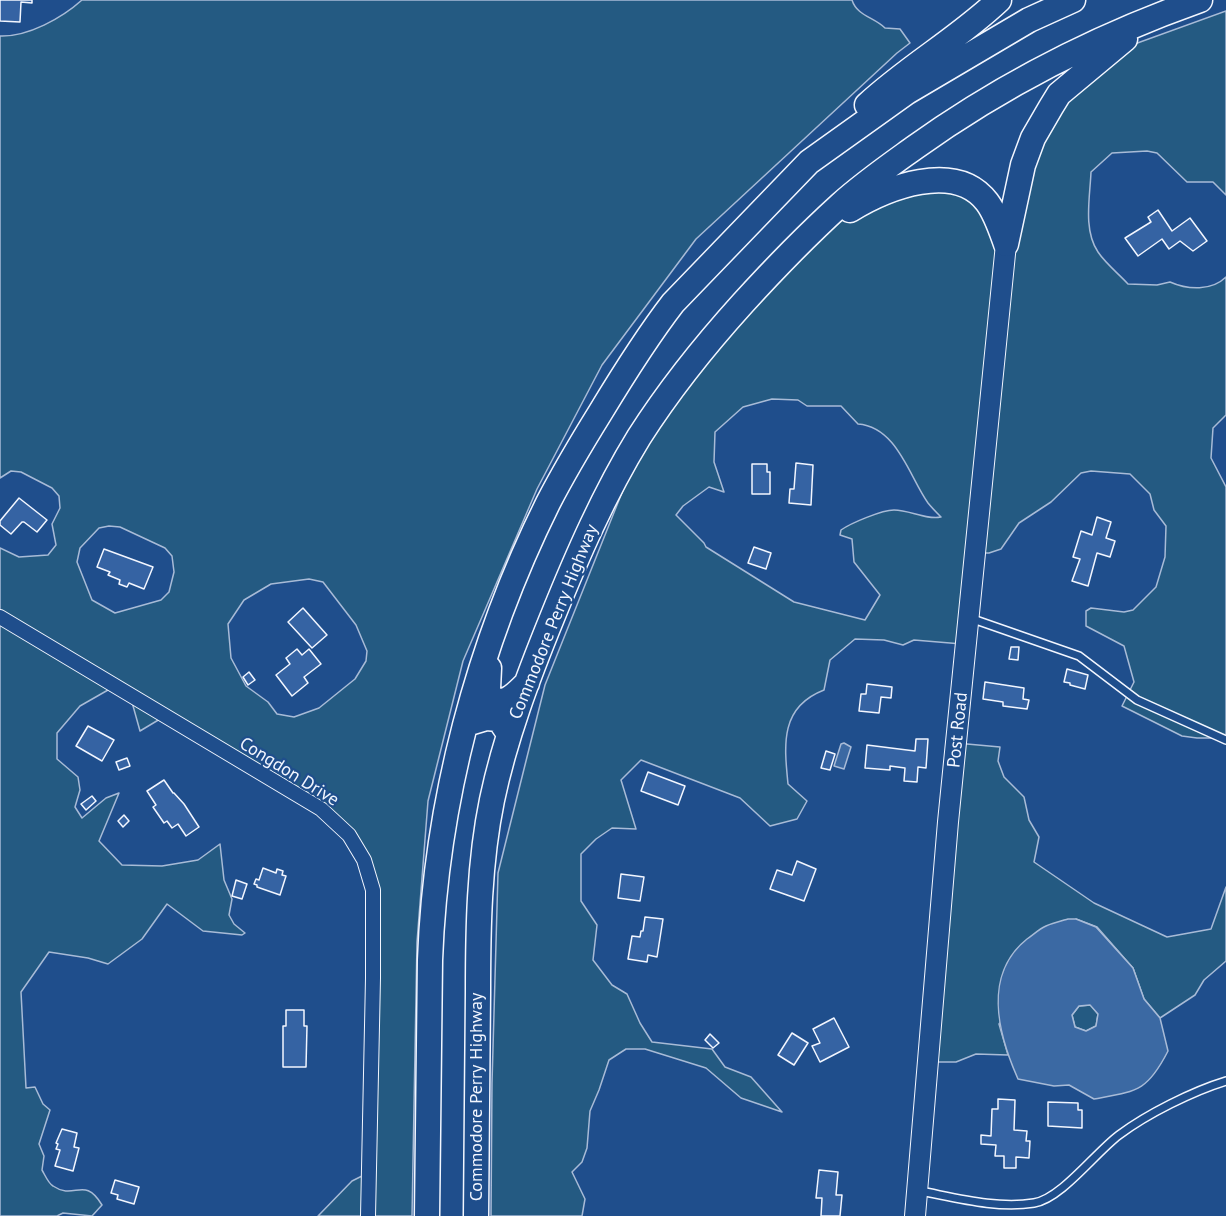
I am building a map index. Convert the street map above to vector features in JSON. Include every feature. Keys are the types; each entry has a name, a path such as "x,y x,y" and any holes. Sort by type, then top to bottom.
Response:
{"highway":[{"path":"427,1216 431,924 442,827 455,765 487,653 519,568 548,503 571,460 642,345 673,303 819,150 892,82 975,22 999,0"},
{"path":"809,162 907,92 1029,20 1073,0"},
{"name":"Commodore Perry Highway","path":"476,1216 478,921 483,859 492,802 510,734 527,683 585,536 639,438 717,332 783,258 843,202 951,121 1010,85 1108,36 1200,0"},
{"path":"1006,244 1023,165 1034,138 1059,94 1125,38 1162,15"},
{"path":"783,258 838,217 867,200 890,191 919,182 936,180 987,191 1001,188 1010,182 1023,165"},
{"path":"967,186 987,202 1006,244"},
{"path":"487,653 490,698 501,702 509,699 527,683"},
{"path":"466,724 486,718 499,719 510,734"}],"street":[{"name":"Post Road","path":"915,1216 946,844 1006,244"},
{"name":"Congdon Drive","path":"0,617 321,809 349,835 364,860 373,890 368,1216"}],"lane":[{"path":"969,617 1079,656 1137,700 1226,740"},
{"path":"917,1191 998,1204 1022,1205 1044,1200 1069,1182 1093,1157 1128,1129 1204,1088 1226,1081"}],"shaded area":[{"path":"82,0 852,0 858,10 885,28 900,29 910,43 696,239 602,365 537,489 463,661 428,801 417,942 412,1216 318,1216 352,1181 366,1174 372,885 347,831 165,716 140,731 130,695 115,686 80,706 57,733 57,759 78,777 80,790 75,807 82,818 106,798 119,793 99,841 122,865 162,866 198,860 220,844 224,880 232,899 229,915 234,924 245,933 242,935 203,931 167,904 142,939 108,964 88,958 49,952 21,992 26,1088 35,1087 43,1104 50,1110 39,1144 44,1156 42,1170 53,1186 67,1191 90,1191 102,1205 92,1216 63,1213 57,1216 0,1216 0,548 19,557 48,555 56,545 52,524 60,508 59,496 52,488 21,472 11,471 0,478 0,36 33,30 55,20","holes":["120,527 165,548 172,556 174,572 169,592 161,600 115,613 92,600 77,562 80,548 99,528","309,579 323,582 356,625 367,651 366,661 355,679 319,708 294,717 277,714 268,702 246,686 231,658 228,624 244,600 271,584"]},
{"path":"1226,11 1226,195 1213,182 1187,182 1157,153 1147,151 1112,153 1091,172 1088,213 1090,234 1098,252 1128,284 1157,285 1170,282 1184,287 1200,288 1214,285 1226,277 1226,415 1213,428 1211,458 1226,487 1226,738 1182,736 1122,706 1134,682 1124,646 1086,626 1086,611 1091,608 1124,612 1133,610 1156,587 1165,557 1166,526 1154,510 1150,494 1130,474 1091,471 1081,473 1051,502 1019,523 1001,549 989,553 975,553 962,644 914,640 903,645 884,640 855,639 830,660 824,690 799,706 788,728 786,755 788,784 807,801 797,819 770,826 740,798 641,760 621,780 636,829 612,828 596,839 581,854 581,901 597,925 593,960 612,985 627,994 640,1023 652,1042 712,1049 725,1067 751,1077 782,1112 741,1098 706,1068 645,1049 626,1049 609,1060 590,1111 587,1148 582,1162 572,1172 585,1199 582,1216 491,1216 498,873 545,685 633,465 687,384 786,271 857,205 959,181 1003,233 1021,162 1096,58","holes":["772,399 798,400 807,406 841,406 858,424 871,427 883,434 900,455 928,503 941,517 935,518 894,510 867,517 841,530 840,535 852,539 854,562 880,595 865,620 794,602 706,547 676,515 683,506 709,487 724,492 714,462 715,432 743,407"]},
{"path":"844,743 851,747 844,769 834,766 841,744"},
{"path":"956,743 1000,747 998,761 1004,777 1024,797 1029,820 1039,837 1034,862 1094,903 1167,937 1211,929 1226,887 1226,961 1204,980 1195,995 1160,1018 1144,999 1133,968 1097,927 1076,919 999,1024 1008,1055 976,1054 956,1062 930,1062"},
{"path":"1068,919 1076,919 1096,927 1133,968 1144,999 1160,1018 1168,1051 1154,1075 1131,1091 1094,1099 1069,1085 1054,1086 1018,1079 1011,1062 1000,1024 998,1006 999,987 1004,970 1013,954 1027,939 1043,927","holes":["1090,1005 1098,1014 1096,1026 1086,1031 1075,1027 1072,1015 1079,1006"]},
{"path":"1091,1005 1098,1014 1096,1026 1086,1031 1075,1027 1072,1015 1079,1006"}],"building":[{"path":"0,0 32,0 32,3 21,2 20,22 0,21"},
{"path":"1158,210 1172,231 1190,218 1207,241 1193,251 1180,241 1169,249 1162,239 1138,256 1125,238 1151,222 1148,217"},
{"path":"796,463 813,465 811,505 789,503 790,489 794,489"},
{"path":"752,464 767,464 767,472 770,472 770,494 752,494"},
{"path":"19,498 47,520 37,532 24,522 11,534 0,525 0,521"},
{"path":"1097,517 1111,522 1106,538 1115,541 1110,557 1097,553 1088,586 1072,581 1080,559 1073,557 1081,531 1092,535"},
{"path":"754,547 771,553 766,569 748,563"},
{"path":"104,549 153,567 144,589 129,583 127,587 119,584 120,580 108,575 110,572 97,567"},
{"path":"303,608 327,635 312,648 288,622"},
{"path":"1011,647 1019,647 1018,660 1009,659"},
{"path":"297,649 302,655 309,649 321,664 304,677 308,683 292,696 276,675 290,664 286,658"},
{"path":"1067,669 1088,675 1085,689 1064,682"},
{"path":"249,672 255,680 248,685 243,677"},
{"path":"985,682 1024,688 1023,699 1029,700 1027,709 1003,706 1003,702 983,699"},
{"path":"867,684 892,687 891,698 881,697 879,713 859,711 861,694 866,694"},
{"path":"88,726 114,740 102,761 76,746"},
{"path":"916,739 928,739 926,768 918,767 917,782 904,781 905,768 890,766 890,770 865,768 867,745 915,751"},
{"path":"826,751 835,754 830,770 821,768"},
{"path":"127,758 130,766 119,770 116,762"},
{"path":"648,772 685,786 678,805 641,791"},
{"path":"164,780 199,827 186,836 178,824 172,828 167,821 164,823 153,807 156,805 147,791"},
{"path":"92,796 96,801 86,810 81,804"},
{"path":"124,815 129,821 123,827 118,821"},
{"path":"797,861 816,869 804,901 770,889 777,870 792,875"},
{"path":"263,868 276,873 277,869 283,871 282,875 286,876 280,895 254,884 256,879 259,880"},
{"path":"621,874 644,877 640,901 618,898"},
{"path":"236,880 247,884 242,899 232,896"},
{"path":"645,917 663,919 657,957 648,955 647,962 628,959 632,936 640,937"},
{"path":"286,1010 304,1010 304,1026 307,1026 306,1067 283,1067 283,1026 286,1026"},
{"path":"834,1018 849,1047 820,1062 812,1046 820,1043 813,1029"},
{"path":"792,1033 808,1043 794,1065 778,1055"},
{"path":"710,1034 719,1043 713,1048 705,1040"},
{"path":"998,1099 1015,1100 1014,1130 1027,1131 1026,1141 1030,1141 1029,1158 1016,1157 1016,1168 1004,1168 1004,1156 995,1156 996,1145 981,1144 981,1135 991,1136 992,1109 998,1109"},
{"path":"1048,1102 1078,1103 1078,1110 1082,1110 1082,1128 1048,1126"},
{"path":"62,1129 77,1133 74,1147 79,1148 73,1171 55,1166 60,1150 56,1149 58,1144 56,1143"},
{"path":"819,1170 838,1172 836,1195 842,1195 840,1216 821,1216 822,1198 816,1198"},
{"path":"115,1180 139,1187 134,1204 117,1199 118,1195 111,1193"}]}
